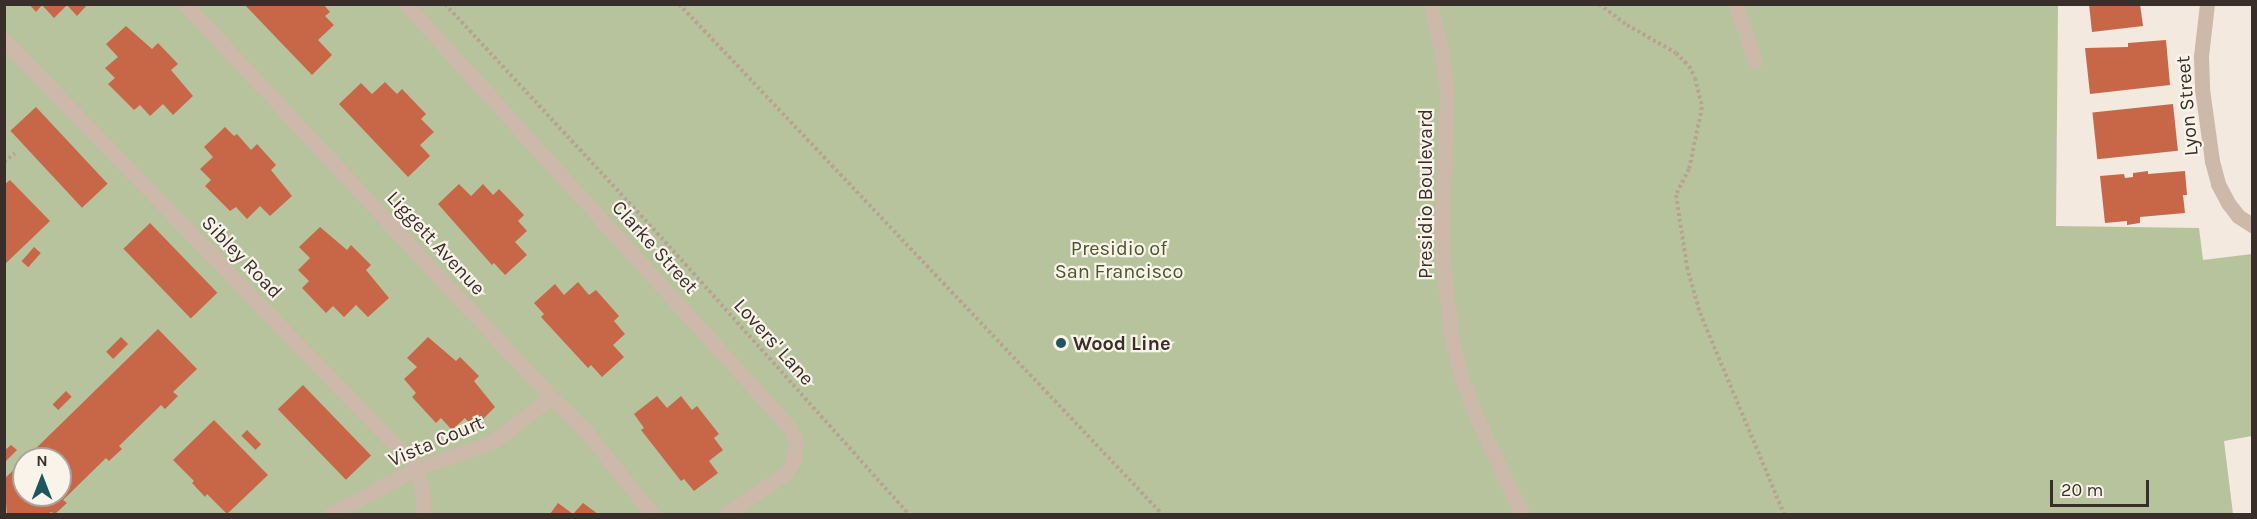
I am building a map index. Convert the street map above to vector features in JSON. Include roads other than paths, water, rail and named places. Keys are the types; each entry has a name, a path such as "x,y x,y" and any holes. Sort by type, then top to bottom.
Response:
{"street":[{"name":"Liggett Avenue","path":"186,4 551,397 584,429 652,514"},
{"name":"Clarke Street","path":"406,4 790,428 796,441 794,460 786,473 726,514"},
{"name":"Presidio Boulevard","path":"1430,4 1442,53 1447,91 1442,221 1443,264 1452,341 1463,382 1479,423 1522,514"},
{"path":"1735,4 1755,61"},
{"name":"Lyon Street","path":"2207,4 2201,67 2212,161 2218,184 2228,203 2238,216 2253,225"},
{"name":"Sibley Road","path":"4,40 417,468"},
{"name":"Vista Court","path":"331,514 417,468 493,442 551,397"},
{"path":"417,468 423,496 423,514"}],"place":[{"name":"Wood Line","path":"1061,343"}],"park label":[{"name":"Presidio of San Francisco","path":"1119,260"}]}
